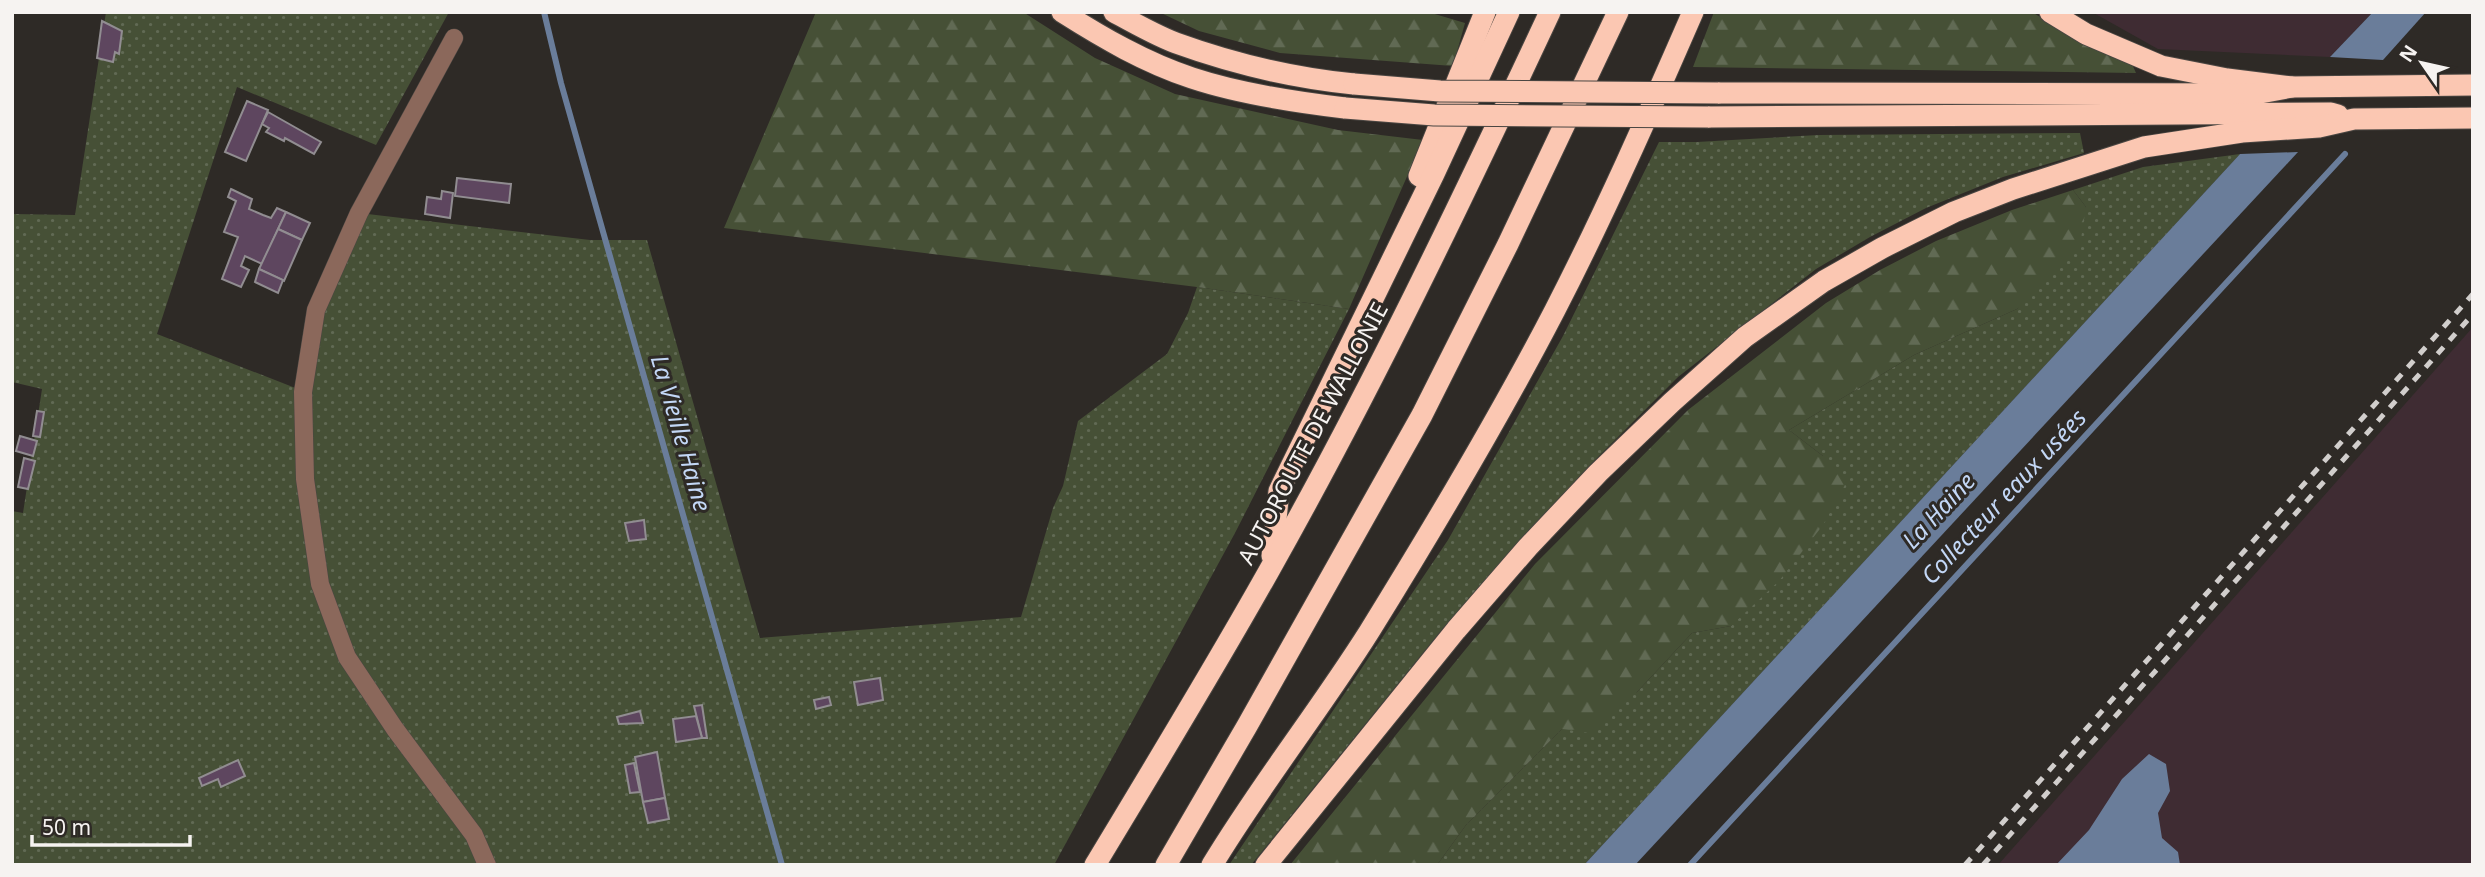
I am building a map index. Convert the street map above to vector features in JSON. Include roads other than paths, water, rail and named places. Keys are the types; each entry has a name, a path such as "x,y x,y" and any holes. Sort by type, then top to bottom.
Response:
{"highway":[{"path":"1062,12 1139,56 1192,78 1262,94 1345,108 1434,115 1707,117 2331,113 2354,119"},
{"path":"1114,12 1174,43 1239,63 1310,79 1440,91 2255,94 2292,87"},
{"path":"1381,283 1426,155 1485,12"},
{"path":"1270,568 1279,491 1509,12"},
{"name":"AUTOROUTE DE WALLONIE","path":"1095,865 1270,568 1367,387 1457,211 1550,12"},
{"path":"1166,865 1422,415 1508,244 1618,12"},
{"path":"1212,865 1239,821 1368,634 1470,464 1560,299 1629,159 1693,12"},
{"path":"2050,12 2086,34 2161,66 2227,79 2292,87 2473,85"},
{"path":"1266,865 1456,629 1598,473 1745,337 1824,281 1954,212 2013,189 2132,150 2242,132 2319,127 2354,119 2473,118"}],"street":[{"path":"454,38 359,213 316,310 303,391 305,479 320,584 347,657 395,729 474,835 487,865"}],"water":[{"path":"2373,12 2426,12 2383,60 2330,57"},
{"name":"La Haine","path":"2298,152 1635,865 1584,865 2240,154"},
{"path":"2149,754 2166,764 2170,791 2158,813 2162,838 2178,852 2180,865 2056,865 2089,830 2122,779"}],"waterway":[{"name":"La Vieille Haine","path":"544,12 561,83 782,865"},
{"name":"Collecteur eaux usées","path":"1690,865 2345,154"}],"railway":[{"path":"1965,865 2473,294"},
{"path":"1983,865 2473,314"}]}
